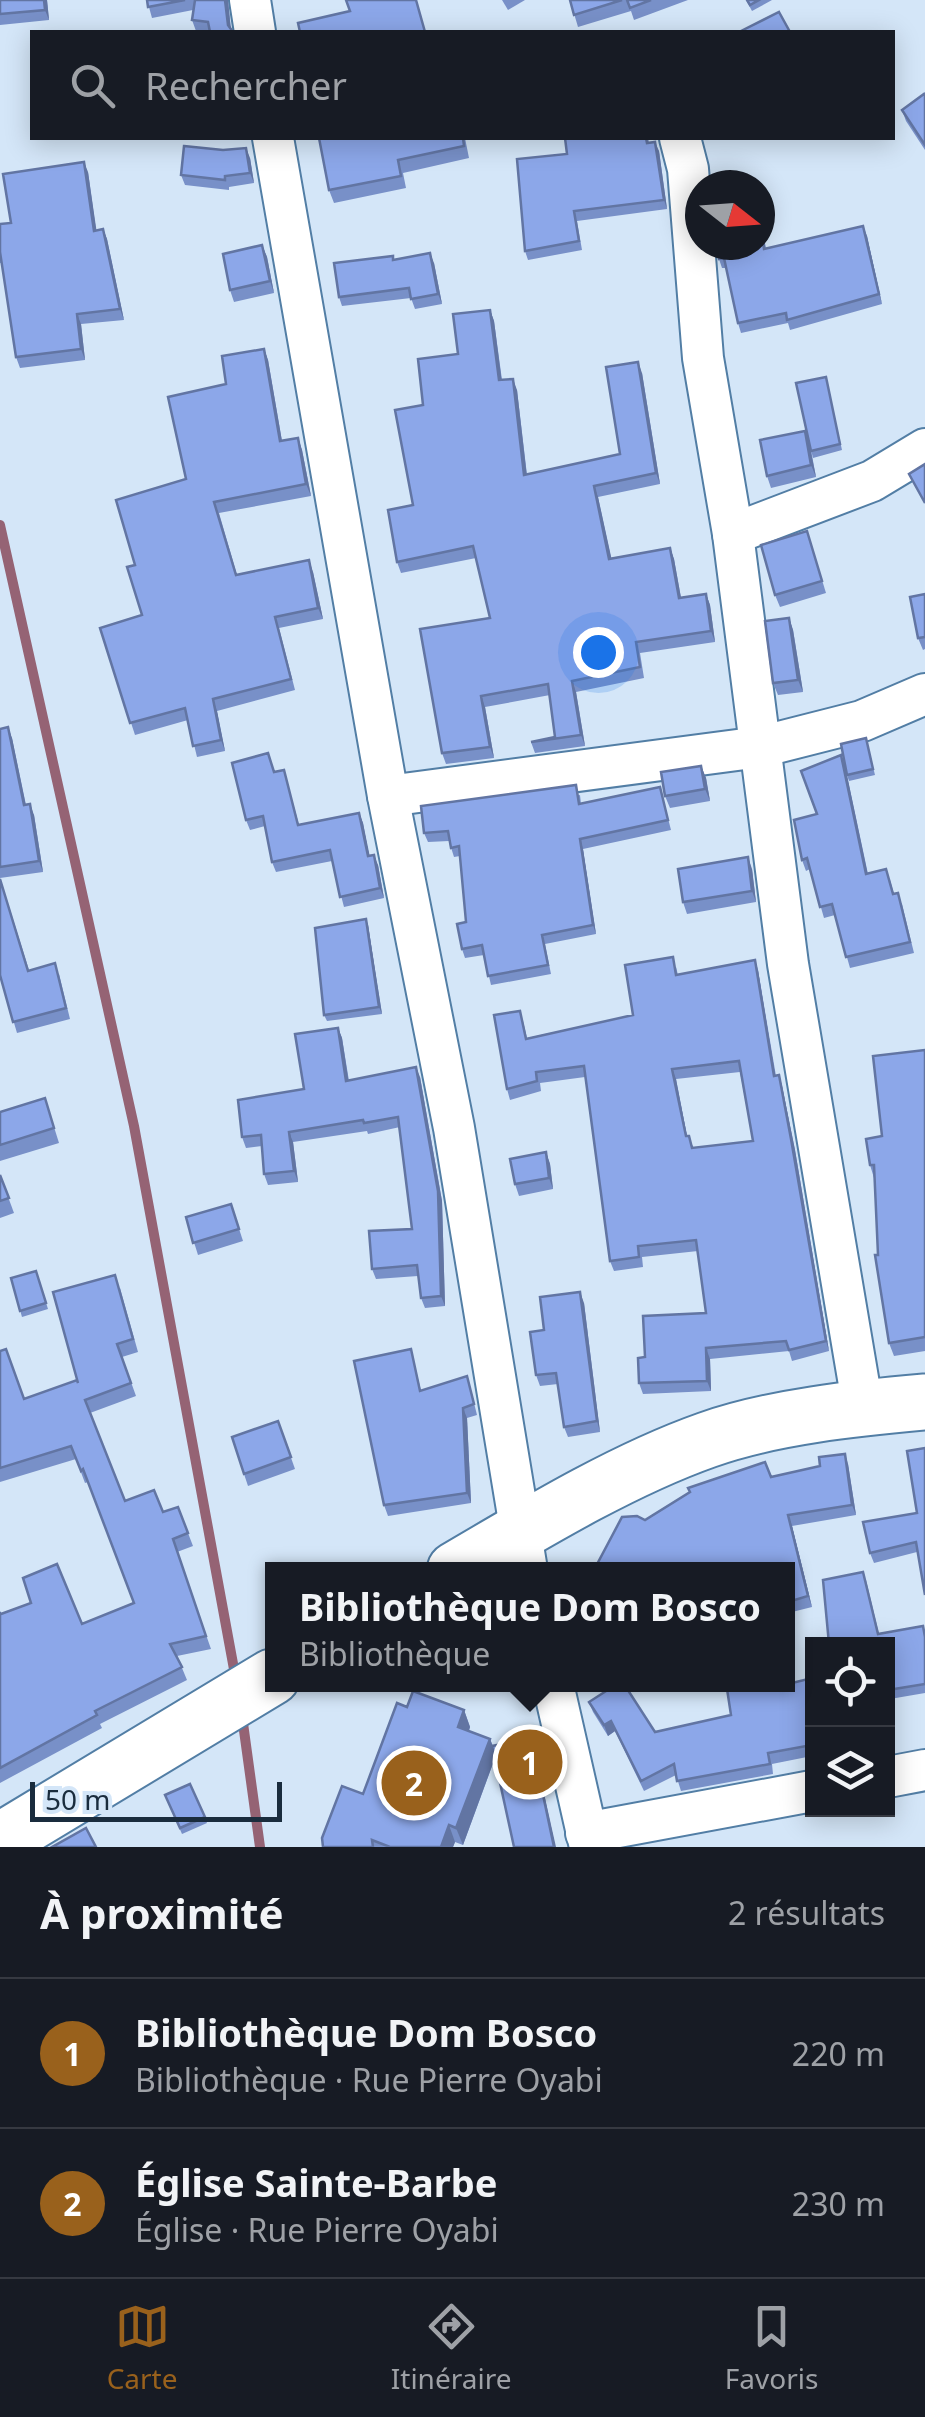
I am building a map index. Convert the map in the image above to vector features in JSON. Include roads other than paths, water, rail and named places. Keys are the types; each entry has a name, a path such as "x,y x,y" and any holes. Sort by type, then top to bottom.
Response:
{"street":[{"path":"250,0 256,30"},
{"path":"273,140 388,796 454,1128 522,1551"},
{"path":"681,140 688,169 703,358 733,534 788,964 864,1408"},
{"path":"733,534 872,481 925,449"},
{"path":"388,796 760,747 862,721 925,694"},
{"path":"483,1562 522,1551 615,1481 708,1439 864,1408 925,1402"},
{"path":"554,1692 588,1840 805,1793"},
{"path":"2,1835 243,1694"},
{"path":"895,1775 925,1770"}],"waterway":[{"path":"0,525 134,1126 236,1680"},
{"path":"242,1716 260,1847"}],"place":[{"name":"Bibliothèque Dom Bosco","path":"530,1762"},
{"name":"Église Sainte-Barbe","path":"414,1783"}]}
